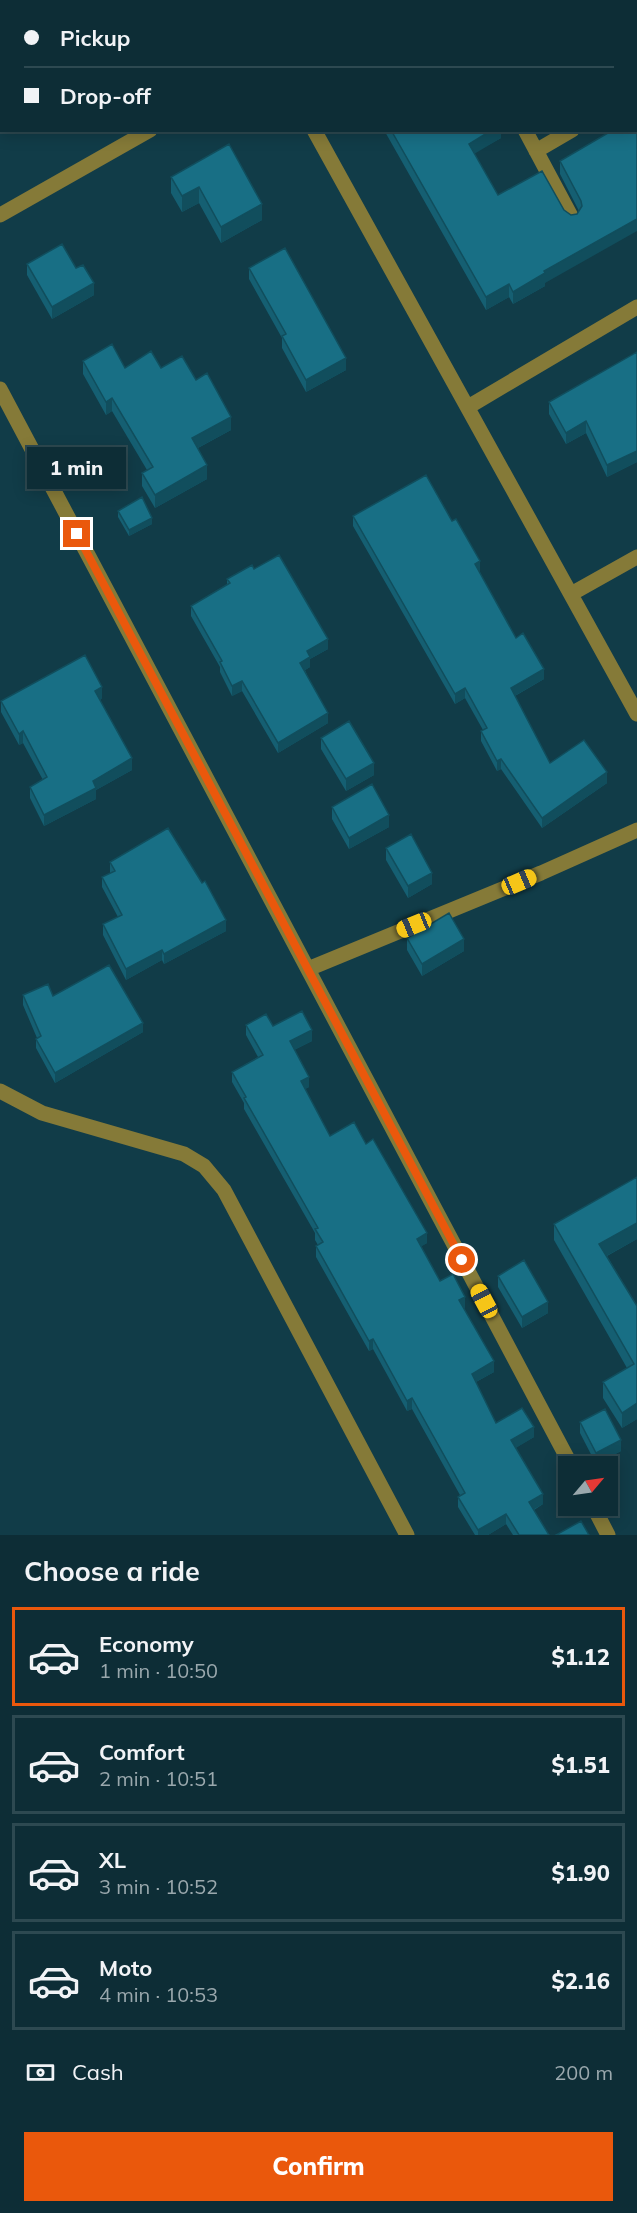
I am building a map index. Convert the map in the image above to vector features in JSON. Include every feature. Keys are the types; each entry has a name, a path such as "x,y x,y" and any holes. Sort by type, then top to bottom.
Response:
{"street":[{"path":"0,215 146,132"},
{"path":"315,132 637,714"},
{"path":"526,132 572,218"},
{"path":"536,151 569,132"},
{"path":"468,407 637,308"},
{"path":"0,389 566,1456"},
{"path":"570,594 637,557"},
{"path":"308,969 540,873 637,830"},
{"path":"0,1091 42,1113 184,1154 204,1166 224,1190 407,1535"},
{"path":"598,1516 608,1535"}],"building":[{"path":"392,132 489,132 469,144 498,195 542,171 564,210 571,215 577,214 582,206 581,201 560,161 610,132 637,132 637,219 544,271 545,273 513,292 509,284 486,297"},
{"path":"229,144 262,204 221,227 199,187 182,196 171,177"},
{"path":"62,244 76,268 83,265 94,283 52,307 27,264"},
{"path":"285,248 346,358 306,380 282,336 286,334 249,268"},
{"path":"112,344 125,368 151,351 161,368 182,356 196,380 207,373 231,417 192,438 207,465 155,495 142,473 153,467 112,398 106,402 83,361"},
{"path":"637,352 637,451 607,465 586,421 566,433 549,402"},
{"path":"426,475 452,521 456,519 480,561 475,564 516,638 523,633 544,669 511,688 550,763 584,740 607,772 542,818 501,759 497,761 481,731 487,728 465,688 455,694 353,516"},
{"path":"142,497 152,518 129,530 118,511"},
{"path":"279,555 328,639 307,651 310,657 300,663 328,713 278,743 242,681 232,686 220,662 222,661 191,606 230,583 227,579 252,565 254,569"},
{"path":"85,655 102,687 95,691 132,758 93,781 96,788 44,815 30,787 47,777 23,731 19,734 1,701"},
{"path":"349,721 374,763 346,779 321,738"},
{"path":"372,784 389,815 349,838 332,807"},
{"path":"168,828 202,883 205,881 226,920 164,954 162,950 126,969 103,924 122,915 102,877 115,871 110,862"},
{"path":"411,834 432,873 408,886 386,848"},
{"path":"449,913 464,939 422,964 407,938"},
{"path":"109,965 143,1023 55,1073 36,1039 41,1036 23,995 48,984 53,996"},
{"path":"302,1011 312,1030 290,1041 309,1077 301,1081 330,1136 354,1122 366,1144 373,1139 427,1233 417,1239 440,1281 453,1274 465,1297 459,1300 494,1361 472,1374 496,1423 522,1408 534,1427 511,1440 543,1494 529,1502 549,1535 519,1535 506,1514 478,1530 458,1497 465,1493 412,1398 407,1401 373,1339 369,1341 316,1246 323,1242 315,1229 318,1228 244,1098 246,1097 232,1072 263,1055 246,1025 266,1014 273,1026"},
{"path":"637,1177 637,1223 599,1244 637,1306 637,1403 622,1413 603,1382 634,1364 554,1224"},
{"path":"524,1260 548,1302 522,1317 498,1276"},
{"path":"605,1409 621,1440 596,1453 580,1422"},
{"path":"581,1521 589,1535 556,1535"}],"route":[{"path":"77,534 462,1260"}]}
